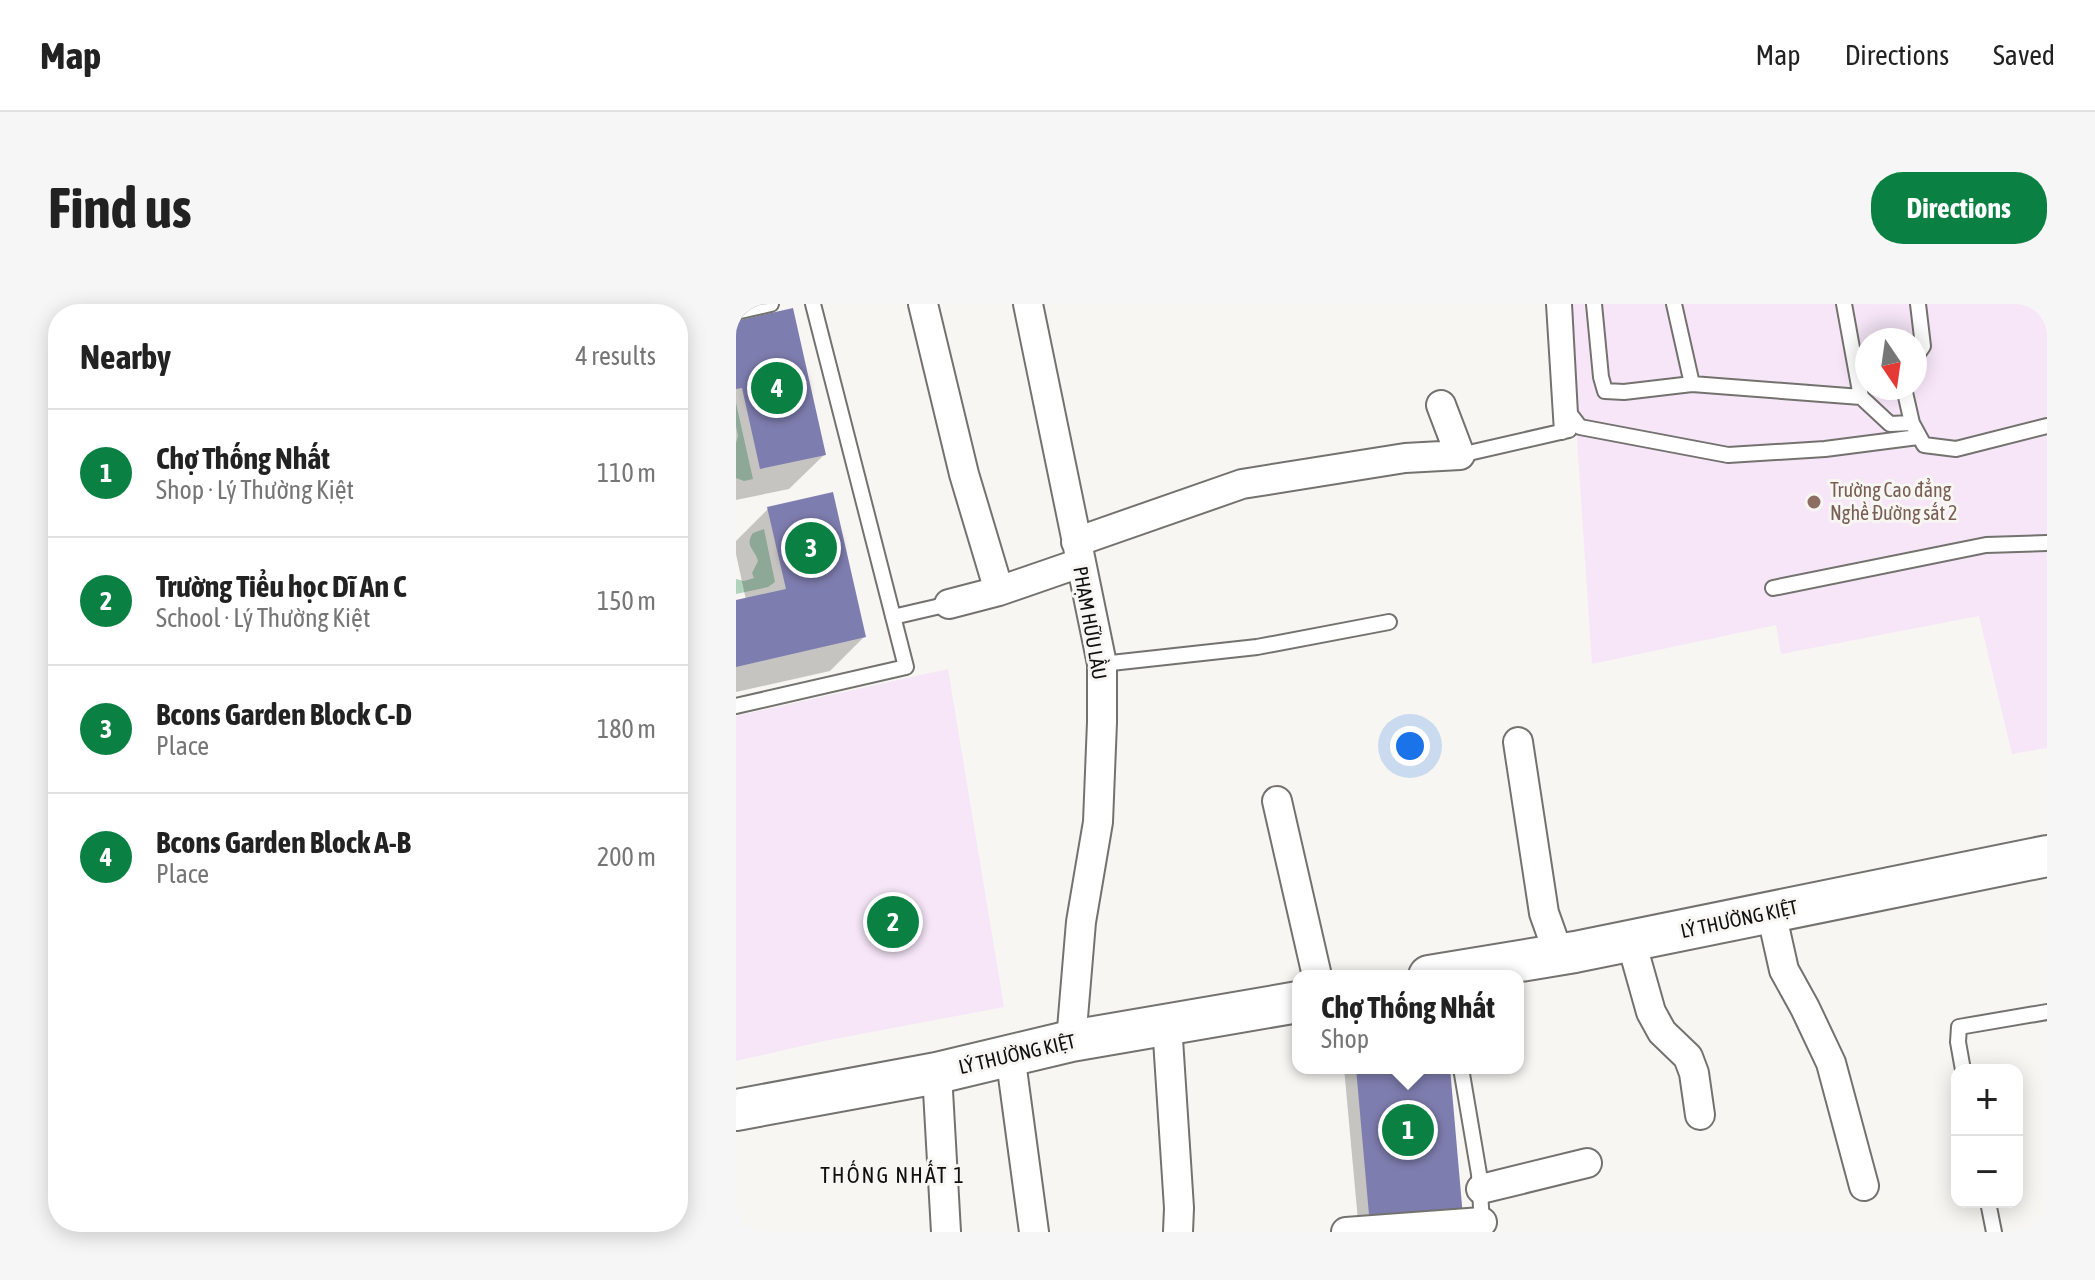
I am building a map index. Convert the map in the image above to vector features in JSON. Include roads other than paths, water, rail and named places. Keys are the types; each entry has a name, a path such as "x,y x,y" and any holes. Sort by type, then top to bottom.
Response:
{"main road":[{"name":"LÝ THƯỜNG KIỆT","path":"1470,970 1631,941 2047,856"},
{"name":"LÝ THƯỜNG KIỆT","path":"736,1110 937,1073 1071,1041 1292,1003"}],"street":[{"path":"923,304 964,474 999,591"},
{"name":"PHẠM HỮU LẦU","path":"1028,304 1102,664 1098,822 1081,922 1071,1041"},
{"path":"949,604 999,591 1078,553 1242,484 1405,458 1460,455 1441,405"},
{"path":"1518,742 1544,913 1559,955"},
{"path":"1277,801 1316,970"},
{"path":"1771,912 1784,970 1831,1063 1864,1186"},
{"path":"1631,941 1651,1012 1662,1032 1688,1057 1694,1073 1700,1115"},
{"path":"1167,1024 1178,1232"},
{"path":"1010,1054 1034,1232"},
{"path":"937,1073 946,1232"},
{"path":"1481,1189 1587,1163"},
{"path":"1346,1232 1482,1227"}],"lane":[{"path":"736,312 771,304"},
{"path":"736,706 906,667 813,304"},
{"path":"1554,304 1562,432"},
{"path":"1564,304 1570,414 1580,427"},
{"path":"1594,304 1605,391 1624,392 1692,384 1855,397"},
{"path":"1674,304 1692,384"},
{"path":"1844,304 1855,364"},
{"path":"1918,304 1921,328"},
{"path":"1864,400 1890,424 1915,430"},
{"path":"1907,400 1915,430 1924,445 1956,449 2047,426"},
{"path":"1460,455 1580,427 1728,455 1825,449 1915,430"},
{"path":"1773,588 1986,545 2047,543"},
{"path":"893,617 949,604"},
{"path":"1102,664 1257,647 1389,622"},
{"path":"1962,1064 1959,1027 2047,1012"},
{"path":"1462,1074 1481,1189 1482,1227"},
{"path":"1989,1208 1994,1232"}],"place":[{"name":"Bcons Garden Block A-B","path":"777,388"},
{"name":"Trường Cao đẳng Nghề Đường sắt 2","path":"1814,502"},
{"name":"Bcons Garden Block C-D","path":"811,548"},
{"name":"Trường Tiểu học Dĩ An C","path":"893,922"},
{"name":"Chợ Thống Nhất","path":"1408,1130"}],"district":[{"name":"THỐNG NHẤT 1","path":"893,1175"}]}
